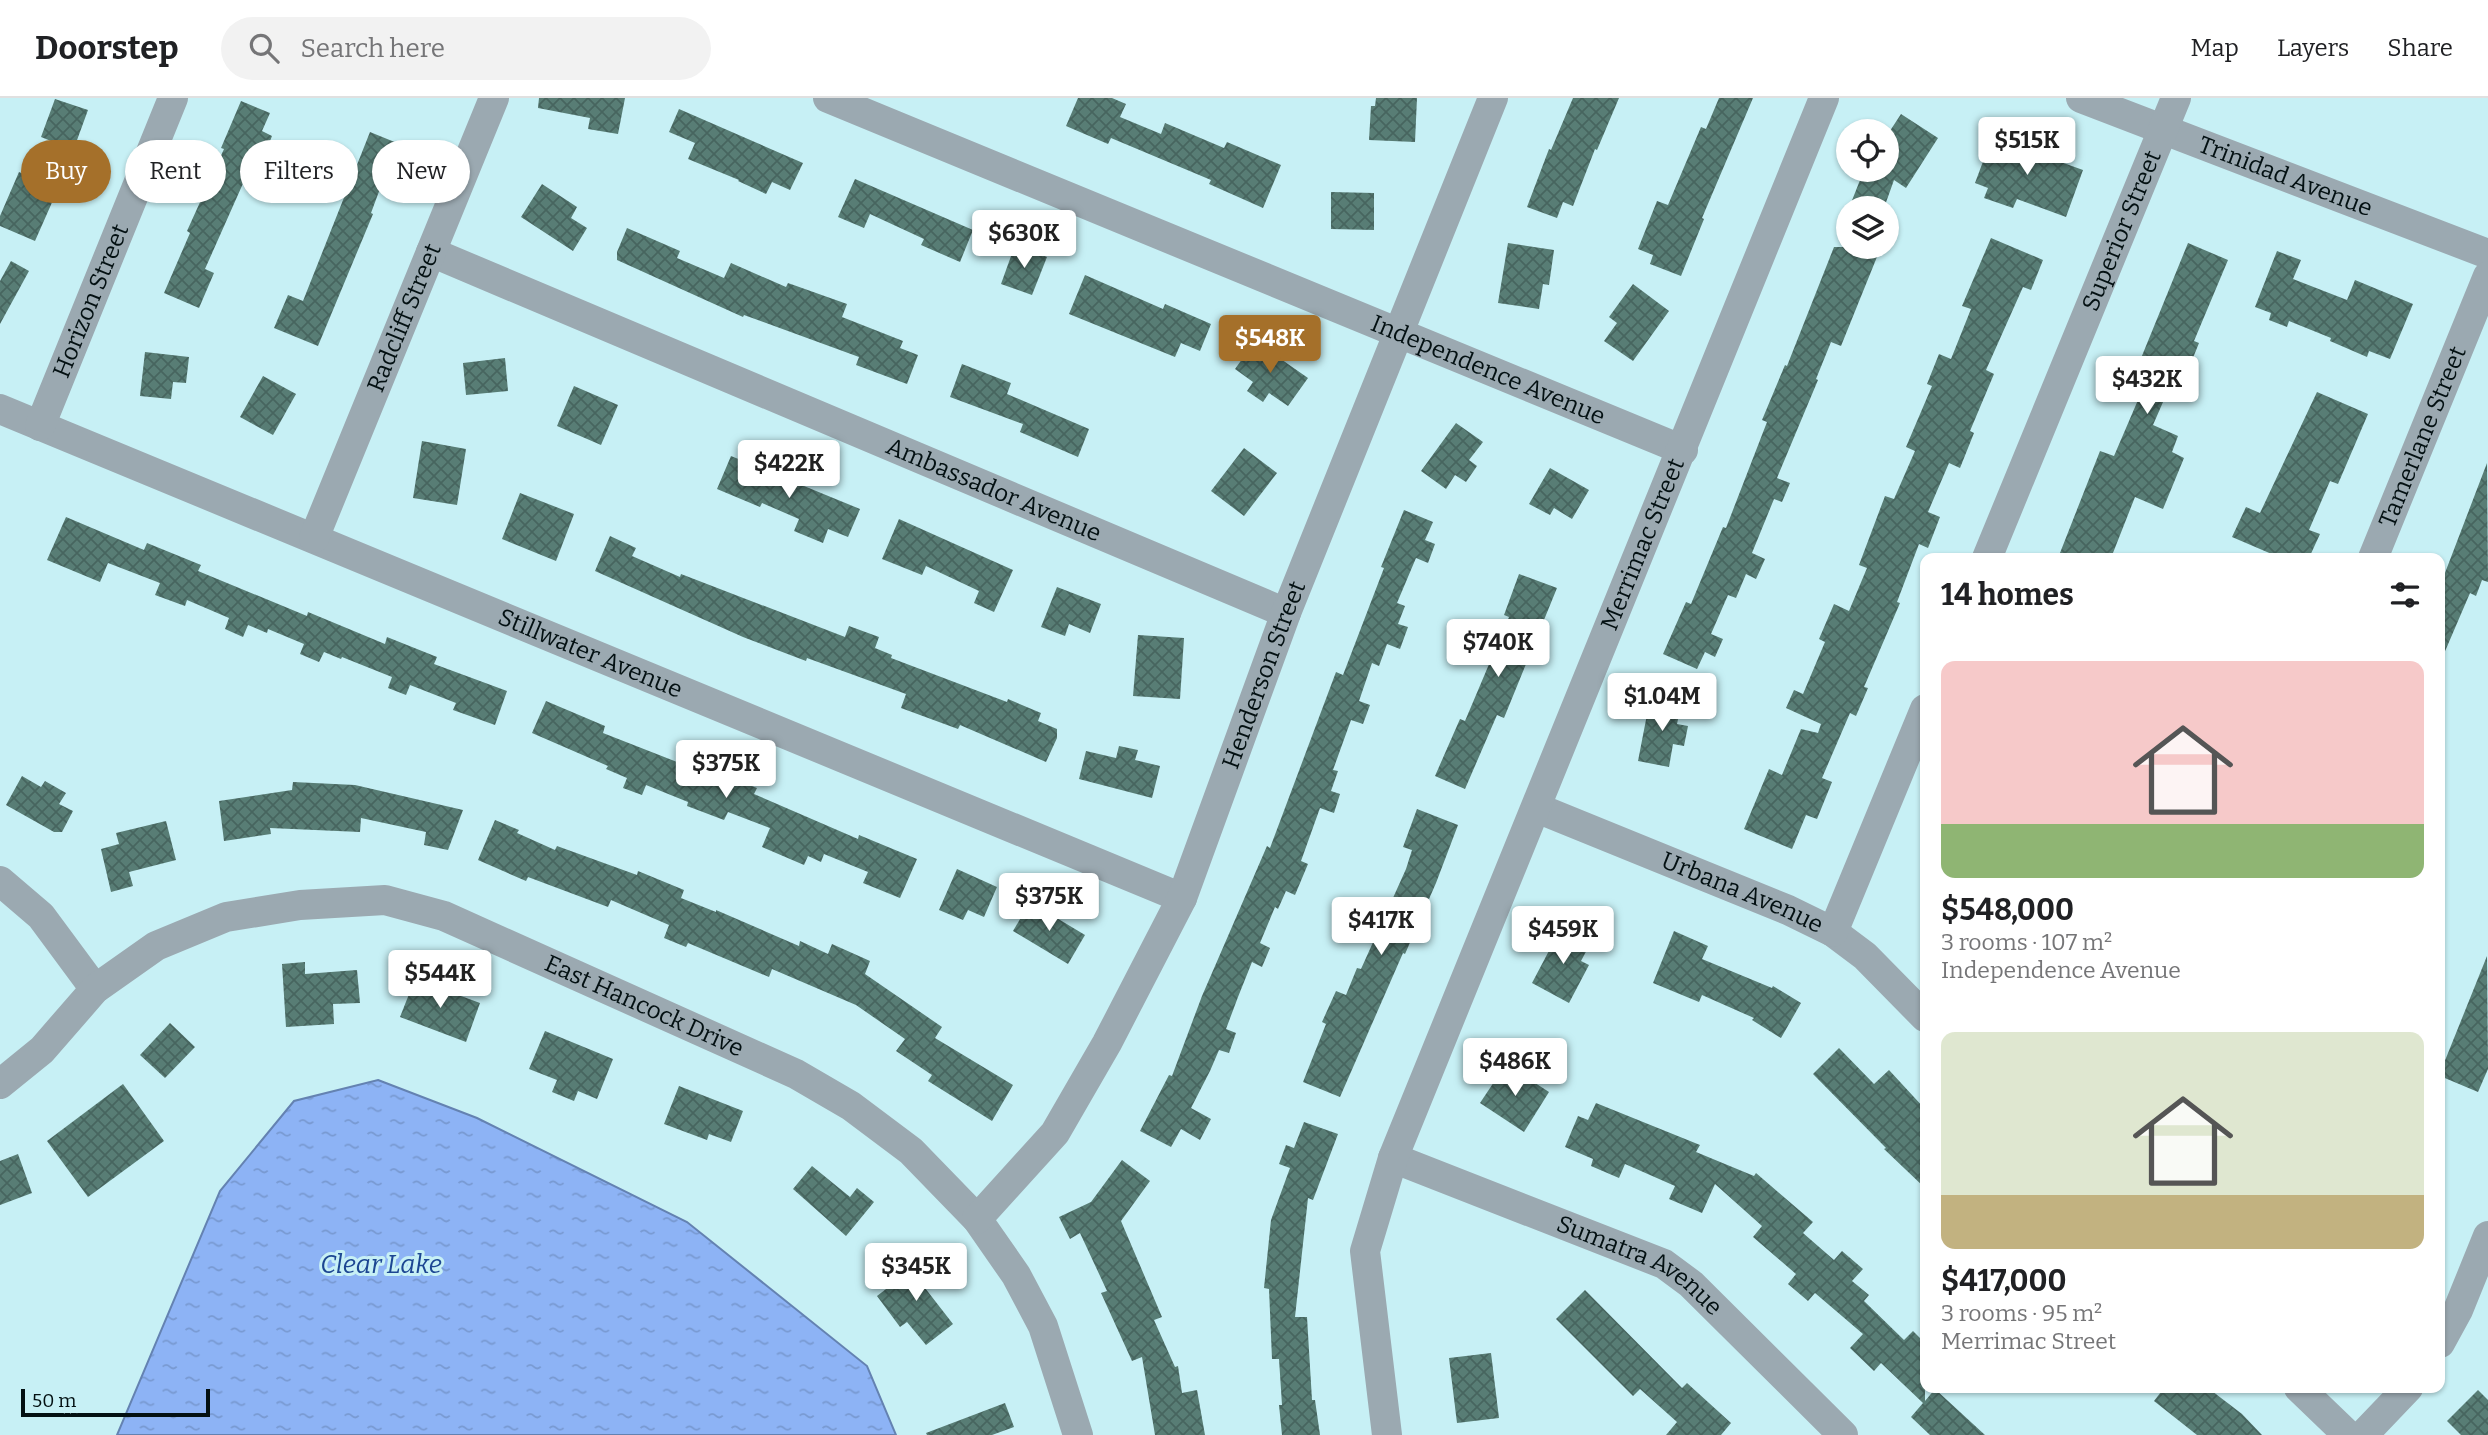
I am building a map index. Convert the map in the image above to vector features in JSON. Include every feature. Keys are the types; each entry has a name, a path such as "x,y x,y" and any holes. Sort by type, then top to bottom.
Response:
{"street":[{"name":"Horizon Street","path":"40,426 173,98"},
{"name":"Radcliff Street","path":"314,538 494,98"},
{"name":"Independence Avenue","path":"828,98 1683,450"},
{"name":"Henderson Street","path":"977,1219 1055,1133 1107,1043 1182,898 1286,613 1493,98"},
{"name":"Merrimac Street","path":"1387,1435 1365,1251 1393,1158 1824,98"},
{"name":"Trinidad Avenue","path":"2081,98 2488,254"},
{"name":"Superior Street","path":"1989,553 2176,98"},
{"name":"Ambassador Avenue","path":"431,252 1286,613"},
{"name":"Tamerlane Street","path":"2375,553 2488,276"},
{"name":"Stillwater Avenue","path":"0,409 1182,898"},
{"path":"1833,932 1920,721"},
{"name":"Urbana Avenue","path":"1536,808 1788,910 1833,932 1865,956 1920,1012"},
{"path":"0,881 41,916 95,989"},
{"name":"East Hancock Drive","path":"0,1084 42,1050 95,989 156,946 226,917 300,905 385,900 444,916 796,1074 852,1105 911,1151 977,1219 1016,1275 1044,1326 1079,1435"},
{"name":"Sumatra Avenue","path":"1393,1158 1664,1264 1691,1284 1843,1435"},
{"path":"2445,1334 2458,1310 2488,1237"},
{"path":"2304,1393 2347,1435"},
{"path":"2363,1435 2403,1393"}],"water":[{"name":"Clear Lake","path":"378,1080 477,1118 687,1222 867,1366 896,1435 117,1435 220,1191 294,1101"}],"building":[{"path":"539,98 625,98 618,134 588,129 590,118 538,108"},
{"path":"1078,98 1112,98 1126,104 1120,117 1161,134 1165,123 1224,148 1227,142 1281,165 1263,208 1209,184 1211,180 1111,138 1108,144 1066,126"},
{"path":"1376,98 1417,98 1415,142 1369,140 1371,106 1375,106"},
{"path":"1573,98 1619,98 1573,206 1563,202 1557,218 1527,207 1549,149 1551,150"},
{"path":"1719,98 1753,98 1702,218 1704,219 1681,276 1650,264 1653,255 1638,249 1657,201 1668,205 1701,127 1706,129"},
{"path":"55,99 88,110 77,140 48,140 41,137"},
{"path":"241,101 270,113 262,131 272,136 270,140 240,140 240,190 205,269 214,273 199,308 164,293 200,203 226,203 224,140"},
{"path":"679,109 803,163 790,190 772,182 766,194 688,159 695,143 669,132"},
{"path":"1901,114 1938,138 1906,188 1897,182 1898,119"},
{"path":"370,132 390,140 372,140 373,214 318,346 274,328 288,295 303,301 342,203 358,203 358,162"},
{"path":"1994,132 2021,141 2019,147 2083,170 2066,217 2017,199 2013,208 1984,198 1988,188 1975,183"},
{"path":"19,172 21,203 52,203 35,241 0,226 0,216"},
{"path":"855,179 973,230 960,262 921,245 924,239 870,214 864,228 838,217"},
{"path":"1859,182 1893,182 1888,196 1854,196"},
{"path":"542,184 577,207 571,218 587,228 573,251 521,217"},
{"path":"1331,192 1374,193 1374,230 1331,229"},
{"path":"627,228 680,251 677,258 724,278 731,263 786,287 788,283 847,304 842,317 903,341 900,348 918,355 907,384 856,365 859,357 744,315 743,317 617,260 617,252"},
{"path":"1991,238 2043,260 2031,290 2023,287 1986,370 1994,374 1970,431 1974,433 1960,468 1949,463 1928,512 1940,517 1928,548 1919,544 1897,602 1900,603 1864,687 1868,688 1856,716 1850,713 1822,778 1832,782 1817,819 1806,815 1792,849 1744,829 1769,769 1782,775 1801,729 1818,733 1821,724 1786,708 1794,690 1803,694 1825,642 1819,639 1834,604 1849,611 1867,568 1859,565 1885,496 1894,499 1915,451 1906,447 1932,386 1927,384 1939,354 1951,359 1971,309 1962,306"},
{"path":"1508,243 1554,250 1549,285 1543,284 1539,309 1498,303"},
{"path":"2188,243 2228,260 2194,341 2199,343 2180,390 2170,386 2153,425 2178,436 2172,452 2184,458 2163,509 2135,497 2113,553 2060,553 2100,451 2114,456 2138,400 2126,395"},
{"path":"1015,245 1047,257 1032,295 1001,284"},
{"path":"1834,247 1836,259 1876,259 1841,346 1831,342 1777,478 1790,483 1782,502 1774,499 1752,553 1765,559 1756,579 1746,574 1736,598 1728,595 1711,634 1723,639 1715,657 1705,652 1697,669 1663,654 1686,602 1691,604 1723,527 1726,528 1767,422 1762,420 1785,365 1787,366"},
{"path":"2277,251 2301,260 2293,279 2347,300 2355,280 2413,304 2390,359 2369,351 2367,357 2330,341 2331,338 2289,321 2287,327 2269,320 2271,313 2255,307"},
{"path":"11,261 29,271 0,324 0,281"},
{"path":"1085,275 1163,309 1165,304 1211,324 1200,351 1181,343 1175,357 1069,314"},
{"path":"1633,284 1669,311 1633,361 1604,341 1617,323 1609,317"},
{"path":"1255,341 1308,378 1288,406 1269,393 1263,402 1247,391 1253,382 1235,369"},
{"path":"145,352 189,357 186,383 173,382 171,399 140,396"},
{"path":"505,358 508,391 466,395 463,363"},
{"path":"962,364 1011,383 1007,394 1089,429 1078,457 1020,432 1023,424 950,397"},
{"path":"263,376 296,394 273,435 240,417"},
{"path":"574,386 618,405 601,445 557,426"},
{"path":"2317,392 2368,414 2338,484 2330,481 2309,530 2320,534 2311,553 2269,553 2232,537 2246,507 2260,513"},
{"path":"1456,423 1483,442 1469,460 1477,466 1466,482 1455,475 1446,489 1421,471"},
{"path":"422,441 466,449 457,505 413,498"},
{"path":"1244,448 1277,473 1244,516 1211,491"},
{"path":"731,456 860,509 848,537 828,529 823,543 794,531 799,519 762,503 760,507 717,489"},
{"path":"2487,463 2488,582 2482,580 2476,596 2470,593 2445,651 2445,573"},
{"path":"1550,468 1589,490 1572,519 1554,508 1550,515 1529,504"},
{"path":"520,493 574,514 556,561 502,539"},
{"path":"1404,510 1433,522 1425,540 1435,544 1428,563 1416,558 1397,603 1405,606 1398,624 1408,627 1400,649 1387,644 1379,666 1372,663 1359,701 1370,705 1363,724 1351,720 1333,770 1338,771 1331,791 1340,794 1334,813 1320,808 1301,861 1308,864 1295,895 1286,891 1278,909 1275,907 1260,943 1270,948 1262,967 1252,962 1226,1029 1236,1033 1229,1053 1219,1050 1191,1108 1211,1119 1200,1140 1181,1129 1171,1147 1140,1131 1169,1075 1172,1076 1202,996 1267,846 1270,848 1336,672 1343,675"},
{"path":"66,517 144,550 147,543 201,565 198,571 307,616 308,612 385,644 387,637 437,657 434,664 507,691 495,725 453,710 456,703 410,685 406,695 388,688 392,677 342,657 341,659 324,652 319,662 300,654 304,644 268,629 267,633 248,625 243,637 225,629 229,618 187,600 185,606 155,595 160,583 108,563 100,582 47,560"},
{"path":"899,519 1013,570 994,612 974,603 979,591 926,566 922,575 882,559"},
{"path":"610,536 636,548 632,556 680,577 681,574 845,637 849,626 879,637 875,648 892,655 891,658 1041,713 1038,721 1057,729 1057,738 1046,762 960,725 958,729 901,708 906,694 743,637 595,571"},
{"path":"1519,574 1557,588 1504,718 1497,715 1465,789 1435,776 1460,719 1465,721 1509,617 1504,615"},
{"path":"1057,587 1101,604 1090,633 1069,624 1065,636 1041,627"},
{"path":"1138,635 1184,638 1180,699 1133,696"},
{"path":"1650,699 1681,705 1677,724 1688,726 1684,746 1673,744 1669,767 1638,761"},
{"path":"546,701 605,726 603,733 700,771 701,767 757,788 754,794 858,839 859,835 917,859 900,898 863,883 868,872 824,854 821,862 808,856 804,865 762,847 770,828 728,812 724,820 687,806 688,802 646,785 642,795 623,788 627,778 606,769 608,766 532,733"},
{"path":"1119,746 1138,750 1135,760 1160,766 1152,798 1079,779 1086,751 1116,758"},
{"path":"22,776 41,787 45,781 66,793 59,804 73,811 62,832 54,832 6,805"},
{"path":"293,782 355,785 463,810 448,850 424,845 426,832 361,818 360,832 270,828 271,834 224,841 219,801 292,790"},
{"path":"1417,809 1458,825 1436,883 1340,1097 1303,1082 1326,1024 1322,1022 1336,991 1346,995 1357,968 1361,969 1406,869 1412,850 1403,847"},
{"path":"495,820 555,850 557,846 637,875 638,871 684,890 681,898 799,946 800,941 828,954 832,944 870,961 865,974 942,1027 935,1038 1013,1085 992,1121 928,1081 932,1075 896,1051 905,1039 856,1005 772,969 769,977 688,943 686,947 664,938 669,925 611,900 608,907 528,877 526,881 478,860"},
{"path":"166,821 176,860 129,872 133,886 111,892 101,849 119,844 116,833"},
{"path":"957,869 997,887 984,917 968,910 963,920 939,910"},
{"path":"1030,902 1085,935 1068,964 1013,931"},
{"path":"1561,928 1590,944 1581,961 1589,965 1569,1003 1532,983"},
{"path":"1674,931 1708,946 1702,959 1772,988 1773,986 1801,1003 1781,1038 1752,1020 1754,1018 1702,995 1699,1002 1653,983"},
{"path":"2487,956 2488,1069 2478,1092 2445,1078 2445,1061"},
{"path":"305,962 305,974 357,970 360,1003 333,1004 334,1024 286,1027 282,964"},
{"path":"415,979 480,1003 466,1042 400,1017"},
{"path":"170,1023 195,1047 165,1078 140,1055"},
{"path":"545,1031 613,1059 597,1099 578,1091 574,1101 552,1092 557,1080 529,1069"},
{"path":"1839,1048 1874,1084 1889,1070 1920,1104 1920,1183 1884,1149 1886,1148 1813,1074"},
{"path":"1506,1064 1549,1092 1524,1132 1480,1103"},
{"path":"123,1084 164,1141 88,1197 47,1141"},
{"path":"679,1086 743,1111 731,1142 709,1134 707,1140 664,1124"},
{"path":"1596,1103 1700,1145 1696,1152 1754,1176 1756,1173 1813,1222 1803,1233 1834,1260 1842,1251 1863,1269 1852,1281 1869,1295 1864,1301 1904,1340 1913,1331 1920,1338 1920,1393 1925,1393 1925,1401 1932,1393 1939,1393 1985,1435 1930,1435 1911,1417 1923,1403 1881,1363 1874,1371 1850,1348 1863,1334 1815,1293 1808,1301 1788,1284 1796,1274 1753,1237 1762,1226 1715,1184 1702,1213 1669,1199 1675,1186 1625,1164 1619,1178 1591,1166 1593,1159 1565,1147 1578,1116 1588,1120"},
{"path":"1304,1122 1338,1134 1313,1200 1308,1198 1295,1317 1307,1317 1312,1400 1315,1400 1320,1435 1282,1435 1279,1359 1272,1359 1269,1289 1264,1288 1271,1220 1290,1168 1279,1164 1286,1145 1294,1148"},
{"path":"18,1154 32,1193 0,1205 0,1161"},
{"path":"1122,1160 1150,1181 1121,1221 1162,1317 1154,1320 1175,1367 1178,1366 1182,1393 1197,1390 1205,1435 1155,1435 1142,1357 1132,1361 1101,1293 1107,1291 1080,1233 1070,1239 1059,1217 1091,1202"},
{"path":"812,1166 850,1197 857,1188 874,1202 846,1236 793,1189"},
{"path":"925,1259 939,1277 925,1288 953,1324 926,1345 907,1322 900,1327 877,1296"},
{"path":"1585,1290 1682,1388 1687,1383 1731,1423 1721,1435 1666,1435 1677,1422 1640,1389 1633,1396 1556,1319"},
{"path":"1491,1353 1499,1418 1457,1423 1449,1358"},
{"path":"2478,1390 2488,1400 2488,1435 2461,1435 2447,1421"},
{"path":"2160,1393 2215,1393 2242,1414 2262,1435 2197,1435 2154,1401"},
{"path":"1005,1403 1014,1427 992,1435 926,1433"}]}
